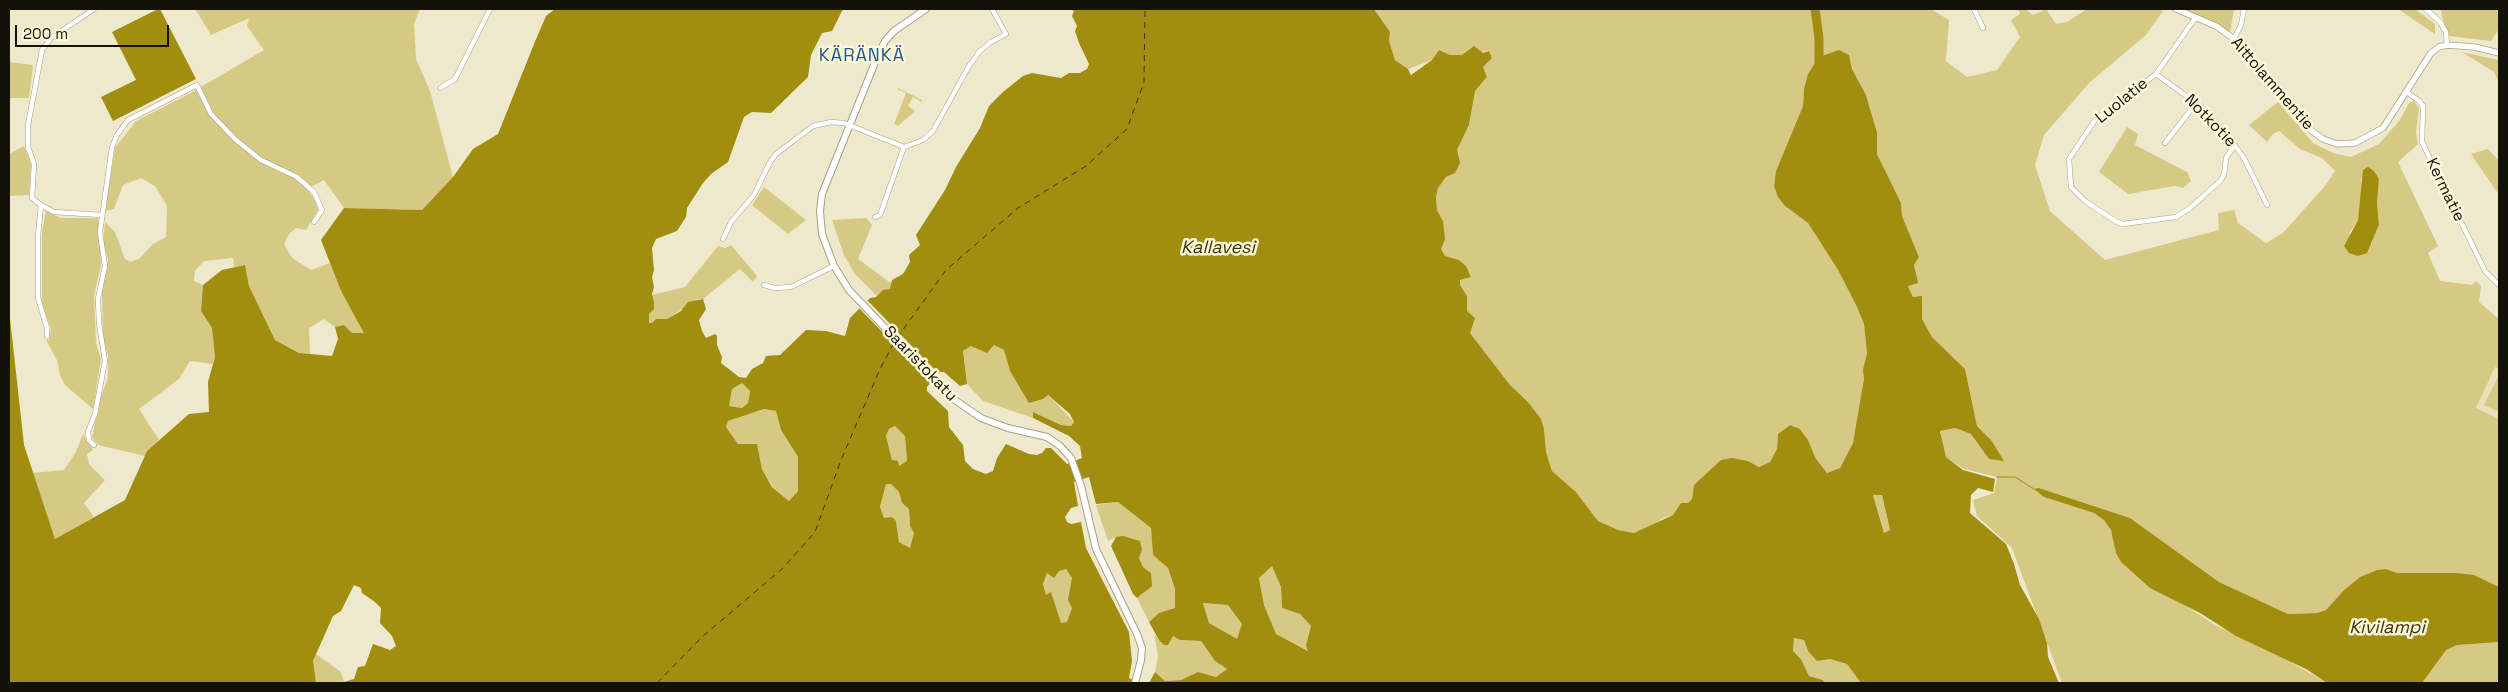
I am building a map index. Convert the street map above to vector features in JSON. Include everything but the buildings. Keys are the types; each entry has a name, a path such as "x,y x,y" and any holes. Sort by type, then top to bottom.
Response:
{"main road":[{"name":"Saaristokatu","path":"926,9 905,22 885,41 822,194 820,211 822,234 834,266 849,290 952,398 981,418 1008,428 1046,437 1060,446 1071,458 1081,486 1096,548 1138,634 1142,648 1139,674 1135,683"}],"street":[{"path":"94,9 51,38 42,50 38,61 27,134 28,147 34,164 32,198 54,212 102,215"},
{"path":"440,88 455,79 490,9"},
{"path":"723,239 732,222 754,195 776,154 813,126 822,122 850,126 904,147 923,140 933,131 969,66 991,42 1006,34 992,9"},
{"path":"1974,9 1983,28"},
{"name":"Aittolammentie","path":"2176,9 2225,31 2234,39 2308,128 2323,139 2337,144 2355,143 2383,128 2431,53 2447,45"},
{"path":"2234,39 2241,25 2244,9"},
{"path":"2426,9 2440,22 2446,32 2447,45 2474,46 2499,53"},
{"name":"Luolatie","path":"2196,17 2156,74 2095,120 2069,159 2071,187 2075,194 2123,224 2176,216 2190,208 2220,181 2224,175 2226,158 2235,145"},
{"name":"Notkotie","path":"2156,74 2196,103 2225,132 2244,158 2267,205"},
{"path":"94,445 88,436 104,367 98,304 104,266 100,232 112,147 128,120 197,85 211,114 236,140 261,160 297,177 314,192 322,210 314,222"},
{"name":"Kermatie","path":"2407,92 2423,106 2422,142 2485,271 2499,285"},
{"path":"2165,143 2196,103"},
{"path":"875,217 880,215 904,147"},
{"path":"42,205 38,236 38,298 47,328 47,336"},
{"path":"764,285 775,288 791,286 834,266"}],"shaded area":[{"path":"195,9 420,9 414,24 416,59 430,91 453,177 422,210 344,208 324,180 307,189 315,200 318,210 306,230 296,228 289,234 284,244 292,258 311,270 330,263 341,291 365,333 352,333 344,325 335,327 324,319 309,328 310,354 299,353 275,340 249,286 245,265 234,267 233,258 204,261 195,271 194,281 203,285 201,311 212,328 215,357 213,364 190,361 179,379 139,409 159,440 147,451 145,456 98,445 92,437 100,399 108,378 108,356 103,338 102,291 108,259 103,242 105,222 115,232 125,259 130,262 139,259 153,244 166,237 167,206 155,186 141,178 123,185 114,209 105,211 115,148 136,121 189,94 264,50 247,26 249,18 211,35"},
{"path":"1374,9 1931,9 1949,20 1946,61 1967,77 1997,70 2020,37 2011,20 2020,14 2018,9 2025,9 2033,15 2046,9 2056,24 2067,22 2087,9 2158,9 2163,11 2146,35 2089,83 2044,135 2035,165 2050,211 2105,260 2219,230 2218,213 2234,210 2238,223 2266,243 2283,233 2325,186 2335,171 2322,158 2300,149 2279,131 2273,134 2267,142 2249,125 2278,102 2313,143 2333,153 2351,157 2379,144 2400,120 2409,103 2414,101 2419,108 2416,133 2418,144 2398,162 2438,246 2428,253 2440,281 2472,285 2476,281 2481,286 2479,302 2499,319 2499,369 2495,367 2476,408 2499,419 2499,587 2474,575 2397,573 2386,569 2377,570 2360,577 2344,590 2326,610 2317,613 2288,614 2219,582 2130,518 2039,488 2044,497 2094,513 2105,520 2111,530 2121,562 2136,574 2217,626 2277,654 2327,683 2062,683 2012,548 1977,516 1973,500 1994,493 1997,477 1964,469 1946,457 1940,431 1955,428 1971,434 1989,459 1991,440 1977,426 1965,369 1932,337 1922,319 1921,302 1913,297 1908,285 1917,283 1914,265 1919,257 1902,216 1901,203 1877,154 1877,132 1872,114 1866,95 1852,69 1849,55 1804,89 1803,106 1776,171 1774,186 1785,206 1808,223 1838,270 1864,324 1867,353 1859,417 1853,443 1840,468 1827,473 1816,459 1808,440 1800,429 1790,425 1778,434 1777,449 1770,462 1759,467 1748,461 1694,485 1692,499 1688,503 1673,515 1665,517 1651,526 1634,533 1618,530 1598,521 1576,492 1552,471 1546,452 1544,429 1528,402 1510,385 1470,333 1465,305 1467,296 1460,285 1460,280 1471,277 1466,266 1459,260 1445,256 1441,249 1443,221 1437,210 1436,197 1438,188 1446,177 1455,173 1457,150 1469,125 1475,91 1487,77 1483,67 1492,58 1489,51 1450,55 1439,50 1432,60 1408,69 1395,60 1389,41 1390,32","holes":["2361,179 2379,179 2377,203 2379,225 2371,245 2349,234 2358,220 2362,190"]},
{"path":"2183,9 2234,9 2230,32"},
{"path":"2398,9 2415,9 2435,24 2435,34"},
{"path":"2441,9 2499,9 2499,29 2491,41 2449,36"},
{"path":"2462,52 2498,60 2499,83 2494,72"},
{"path":"9,62 33,65 29,98 9,98"},
{"path":"898,88 922,100 922,102 913,97 908,106 915,111 898,126 894,124 906,93"},
{"path":"2127,127 2138,134 2135,145 2187,172 2191,181 2183,188 2175,186 2128,194 2099,172"},
{"path":"24,146 31,165 29,195 9,196 9,154"},
{"path":"2488,149 2499,161 2499,191 2497,192 2471,154"},
{"path":"764,187 806,220 788,234 752,205"},
{"path":"46,211 61,218 98,218 101,265 94,296 96,343 101,359 93,409 65,385 60,375 57,360 46,340 49,340 51,328 42,305 42,232"},
{"path":"866,218 872,225 858,259 892,284 890,289 877,296 855,274 844,255 832,220"},
{"path":"731,245 757,276 753,282 740,269 703,299 698,299 667,319 656,319 649,323 649,314 654,309 652,295 685,287 718,246 725,248"},
{"path":"994,345 1004,350 1010,371 1048,395 1074,422 1071,426 1061,425 1033,412 1033,418 983,401 967,384 963,351 971,346"},
{"path":"2495,367 2499,369 2499,419 2476,408"},
{"path":"2499,375 2499,412 2484,405"},
{"path":"742,383 750,391 748,403 742,408 728,406 732,389"},
{"path":"764,409 776,411 781,430 798,457 798,491 789,501 773,487 762,469 757,445 738,444 726,427 728,421"},
{"path":"895,426 905,436 907,461 899,467 892,460 886,436 889,429"},
{"path":"83,434 93,450 87,454 89,464 105,480 84,503 94,517 55,539 33,473 64,470 76,452"},
{"path":"886,484 891,484 899,492 902,503 909,509 910,526 914,533 910,548 899,542 896,521 884,518 880,507"},
{"path":"1873,495 1882,495 1890,530 1884,533"},
{"path":"1118,502 1151,528 1153,555 1168,568 1175,589 1175,609 1159,613 1149,622 1137,598 1145,592 1151,573 1143,567 1139,558 1142,550 1116,537 1108,541 1096,505"},
{"path":"1272,565 1281,587 1282,608 1300,614 1311,626 1306,645 1309,651 1276,634 1264,605 1259,578"},
{"path":"1066,569 1072,578 1072,608 1068,622 1061,624 1051,593 1046,595 1043,584 1047,573"},
{"path":"1203,603 1228,605 1243,624 1237,640 1209,623"},
{"path":"1154,633 1159,640 1168,645 1173,635 1180,640 1201,641 1215,661 1227,669 1216,677 1198,672 1181,680 1165,681 1155,672 1158,656"},
{"path":"1794,638 1804,640 1808,651 1847,664 1861,683 1825,683 1823,680 1809,676 1801,659 1793,651"},
{"path":"2499,642 2499,683 2422,683 2445,650 2457,645"},
{"path":"316,654 341,672 344,682 315,683 312,665"}],"water":[{"path":"160,9 196,79 113,121 101,97 136,80 112,32"},
{"name":"Kallavesi","path":"555,9 843,9 832,31 822,33 811,55 808,77 771,113 752,112 744,117 728,162 711,174 703,183 687,208 686,217 677,231 656,239 652,248 654,287 652,294 654,309 649,314 649,323 656,319 667,319 681,311 688,302 703,299 706,309 699,320 702,331 706,338 715,334 717,336 717,345 722,357 721,363 739,377 746,378 752,369 763,363 766,356 780,355 806,330 826,331 845,336 850,318 870,298 876,297 883,290 890,289 892,280 903,274 910,262 909,255 920,245 916,235 945,190 956,167 980,128 989,106 1003,92 1023,76 1032,73 1061,78 1069,73 1080,73 1087,69 1089,64 1075,31 1077,26 1072,16 1074,11 1070,9 1374,9 1390,32 1389,41 1395,60 1408,69 1411,75 1432,60 1439,50 1450,55 1462,55 1474,46 1483,53 1489,51 1492,58 1483,67 1487,77 1475,91 1469,125 1457,150 1460,163 1455,173 1446,177 1438,188 1436,197 1437,210 1443,221 1445,239 1441,249 1445,256 1459,260 1466,266 1471,277 1460,280 1460,285 1467,296 1467,311 1475,318 1470,333 1510,385 1528,402 1541,419 1546,452 1552,471 1576,492 1598,521 1618,530 1634,533 1673,515 1681,503 1688,503 1692,499 1694,485 1721,460 1732,458 1748,461 1759,467 1770,462 1777,449 1778,434 1790,425 1800,429 1808,440 1816,459 1827,473 1840,468 1853,443 1867,353 1864,324 1838,270 1808,223 1785,206 1778,197 1774,186 1776,171 1803,106 1804,89 1808,74 1819,57 1839,50 1849,55 1852,69 1866,95 1877,132 1877,154 1901,203 1902,216 1919,257 1914,265 1918,283 1908,286 1913,297 1922,296 1922,319 1932,337 1965,369 1977,426 1991,440 2004,461 1989,459 1971,434 1955,428 1940,431 1946,457 1963,470 1995,479 1993,492 1978,488 1971,495 1970,513 2006,544 2020,585 2039,619 2047,643 2048,657 2059,683 1861,683 1847,664 1830,659 1817,661 1808,651 1804,640 1794,638 1793,651 1801,659 1809,676 1823,680 1825,683 1149,683 1155,672 1165,681 1181,680 1198,672 1216,677 1227,669 1215,661 1201,641 1180,640 1173,636 1168,645 1164,645 1159,640 1149,622 1159,613 1175,608 1175,589 1168,568 1153,555 1151,528 1118,502 1096,504 1089,477 1074,482 1078,506 1071,508 1065,517 1067,522 1071,524 1081,522 1086,548 1129,632 1132,661 1129,678 1140,683 340,683 354,679 358,667 365,666 373,644 390,650 396,646 392,636 380,623 381,608 362,593 361,588 354,585 341,611 333,616 313,661 316,683 9,683 9,309 24,445 55,539 125,500 147,451 189,414 209,412 208,382 215,357 212,328 201,311 203,285 222,270 245,265 249,286 275,340 299,353 332,356 338,339 335,327 344,325 352,333 364,333 341,291 321,240 344,208 422,210 453,177 473,149 498,134 546,16","holes":["994,345 1004,350 1010,371 1029,403 1043,399 1048,395 1070,414 1074,422 1071,426 1061,425 1033,412 1033,418 1069,436 1080,446 1082,458 1067,464 1051,448 1046,448 1037,455 1029,454 1006,444 997,458 993,471 986,474 973,469 965,461 963,445 949,427 948,411 927,391 927,387 940,372 944,372 960,386 967,384 963,351 971,346 987,353","742,383 750,391 748,403 742,408 729,406 732,389","764,409 776,411 781,430 798,457 798,491 789,501 772,487 762,469 757,444 738,444 726,427 728,421","895,426 905,436 907,461 899,466 898,461 892,460 886,436 889,429","886,484 891,484 899,492 902,503 909,509 910,526 914,533 910,548 899,542 896,521 892,517 884,518 880,507","1873,495 1882,495 1890,530 1884,533","1272,566 1281,587 1282,608 1300,614 1311,626 1306,645 1308,651 1276,634 1264,605 1259,578","1066,569 1072,578 1068,600 1072,608 1067,622 1061,623 1051,592 1046,595 1043,584 1047,573 1054,578 1059,571","1203,603 1228,605 1242,624 1237,639 1209,623"]},
{"path":"2368,167 2374,171 2379,179 2377,203 2379,225 2367,253 2358,256 2349,253 2344,246 2358,220 2363,170"},
{"name":"Kivilampi","path":"2039,488 2130,518 2219,582 2288,614 2317,613 2326,610 2344,590 2360,577 2377,570 2386,569 2397,573 2456,573 2474,575 2499,587 2499,642 2457,645 2446,650 2422,683 2327,683 2306,669 2236,636 2200,613 2150,588 2121,562 2116,553 2111,530 2104,520 2094,513 2044,497 2034,489"},
{"path":"1123,536 1140,541 1142,550 1139,558 1143,567 1151,573 1152,586 1137,598 1133,594 1111,546 1116,537"}],"pier":[{"path":"866,299 941,376 933,384 858,307"}],"waterway":[{"path":"1815,9 1819,38 1819,68"},
{"path":"1997,477 2015,477 2034,489"}],"ferry route":[{"path":"897,338 946,270 1018,208 1086,166 1127,129 1144,82 1145,9"},
{"path":"657,683 702,637 782,569 815,532 841,460 880,369 895,341"}],"district":[{"name":"KÄRÄNKÄ","path":"862,56"}]}
